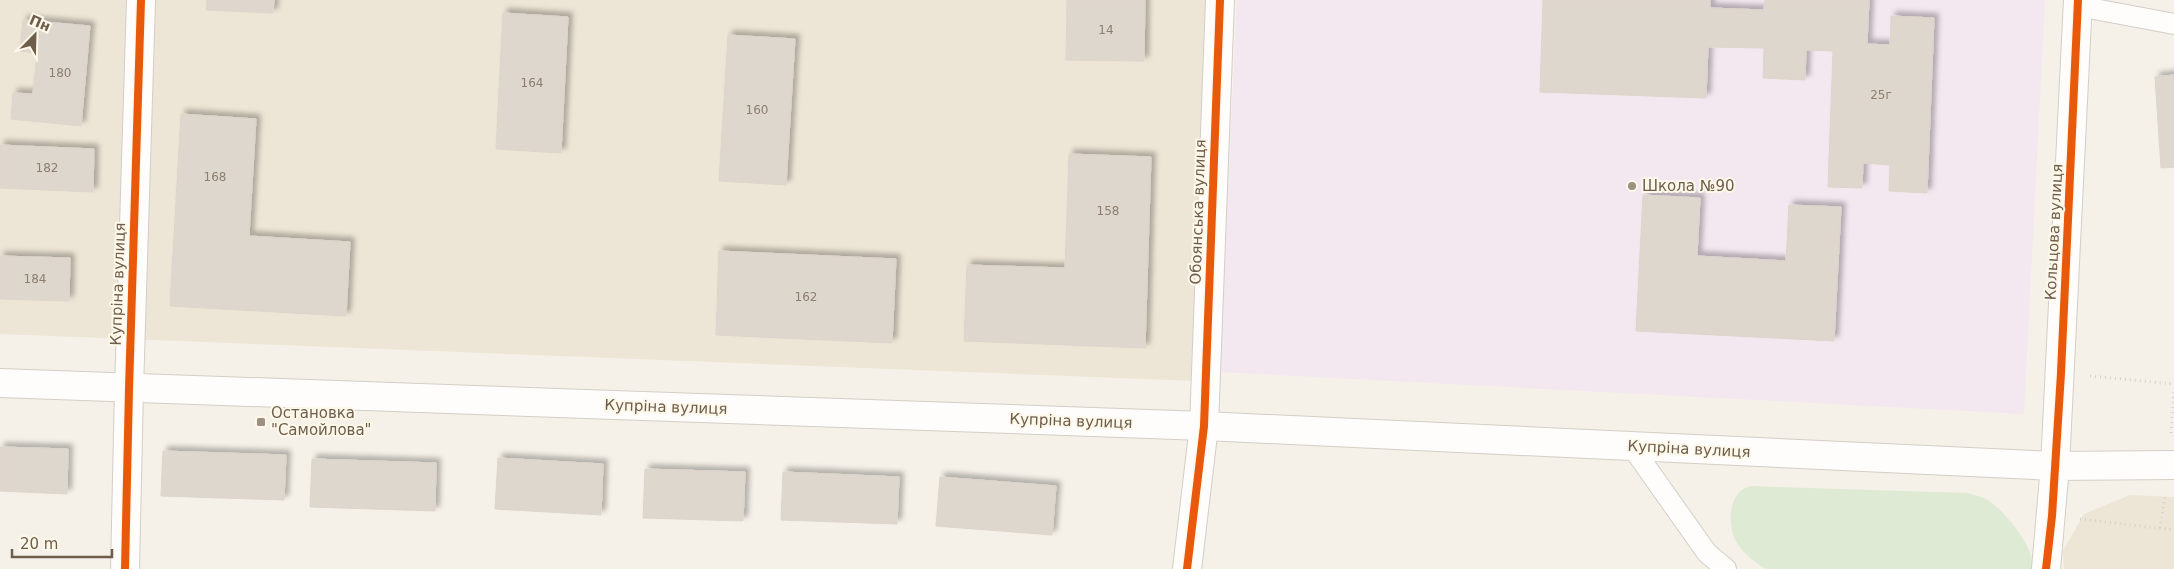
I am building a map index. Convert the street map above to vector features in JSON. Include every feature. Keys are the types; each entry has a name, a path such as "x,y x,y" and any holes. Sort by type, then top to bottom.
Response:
{"main road":[{"name":"Купріна вулиця","path":"125,569 128,388 141,0"},
{"name":"Обоянська вулиця","path":"1204,426 1220,0"},
{"name":"Кольцова вулиця","path":"2046,569 2052,516 2061,373 2078,3"},
{"name":"Купріна вулиця","path":"0,383 1204,426 2055,466 2174,465"},
{"path":"1187,569 1204,426"}],"lane":[{"path":"2078,3 2174,24"},
{"path":"1632,447 1707,554 1726,569"}],"path":[{"path":"2061,373 2174,384"},
{"path":"2052,516 2174,530"}],"shaded area":[{"path":"0,0 1213,0 1197,381 0,334"},
{"name":"Школа №90","path":"1237,0 2045,0 2024,414 1219,372"},
{"path":"2130,495 2174,497 2174,569 2064,569 2063,551 2084,514"}],"green space":[{"path":"1750,486 1967,493 1979,496 2001,511 2017,530 2029,551 2032,569 1766,569 1751,559 1742,549 1735,539 1732,530 1731,512 1733,503 1742,490"}],"building":[{"path":"207,0 274,0 273,13 206,10"},
{"path":"1067,0 1145,0 1144,61 1066,60"},
{"path":"1543,0 1710,0 1710,8 1764,10 1765,0 1869,0 1867,44 1890,45 1891,16 1934,18 1927,193 1889,191 1890,165 1863,163 1862,188 1828,187 1833,51 1806,50 1805,80 1763,78 1764,48 1708,47 1706,98 1540,92"},
{"path":"503,13 568,17 561,153 496,149"},
{"path":"23,20 90,26 81,126 11,119 13,93 33,94 37,53 20,51"},
{"path":"728,35 795,39 786,185 719,181"},
{"path":"2174,75 2174,167 2161,168 2155,77"},
{"path":"181,114 256,119 249,236 350,242 346,316 170,306"},
{"path":"0,145 94,149 93,192 0,188"},
{"path":"1069,154 1151,157 1145,348 964,341 967,265 1065,268"},
{"path":"1643,195 1700,198 1697,256 1786,261 1789,205 1841,207 1834,341 1636,331"},
{"path":"719,251 896,259 892,343 716,335"},
{"path":"0,256 70,258 69,301 0,299"},
{"path":"0,447 68,449 67,494 0,491"},
{"path":"163,451 286,455 284,500 161,496"},
{"path":"498,458 603,464 601,515 495,509"},
{"path":"312,459 436,463 435,511 310,507"},
{"path":"645,469 745,472 743,521 643,518"},
{"path":"783,472 899,477 897,524 781,520"},
{"path":"940,477 1056,486 1052,535 936,526"}],"cycle path":[{"path":"125,569 141,0"},
{"path":"1187,569 1204,426 1220,0"},
{"path":"2046,569 2052,516 2061,373 2078,0"}],"place":[{"name":"Школа №90","path":"1632,186"},
{"name":"Остановка \"Самойлова\"","path":"261,422"}]}
